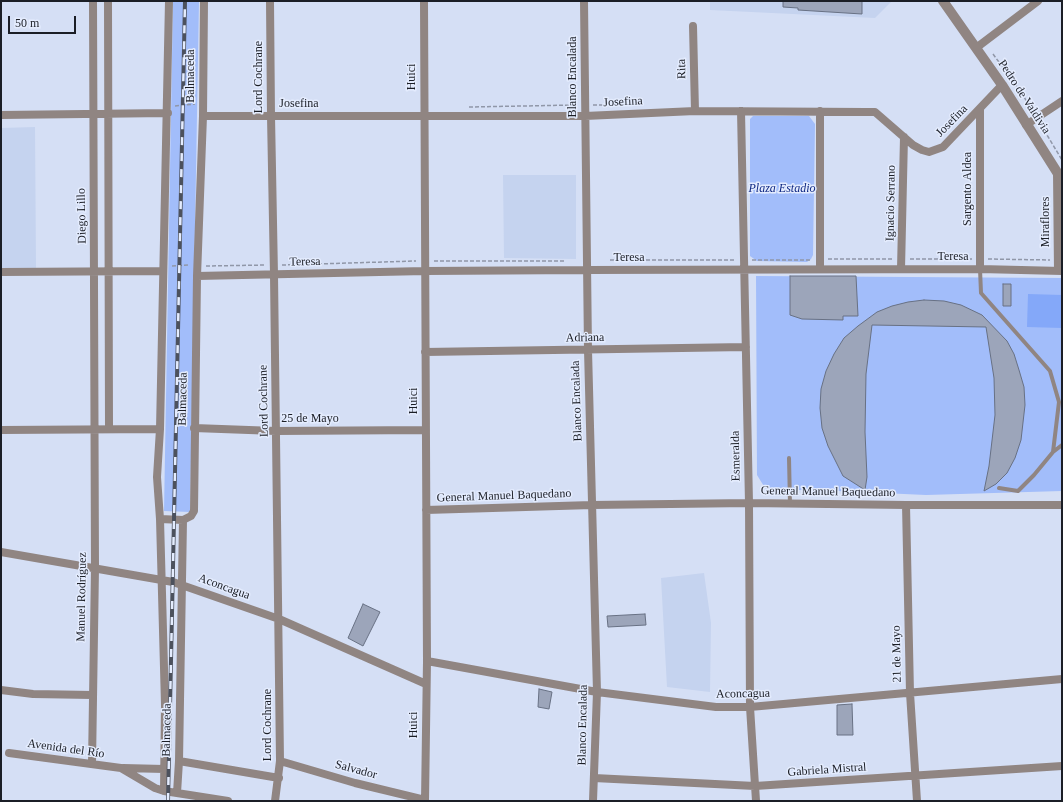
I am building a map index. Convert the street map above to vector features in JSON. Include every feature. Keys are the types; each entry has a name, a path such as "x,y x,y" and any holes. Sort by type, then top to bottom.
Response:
{"street":[{"name":"Diego Lillo","path":"93,1 92,114 94,430"},
{"path":"108,1 109,429"},
{"name":"Balmaceda","path":"164,791 165,705 160,519 157,477 160,429 164,271 169,1"},
{"name":"Balmaceda","path":"177,793 179,761 183,520 192,516 194,511 194,428 197,276 203,116 204,1"},
{"name":"Lord Cochrane","path":"270,1 270,116 274,275 280,761 275,801"},
{"name":"Huici","path":"424,1 426,430 425,801"},
{"name":"Blanco Encalada","path":"584,1 586,270 597,692 593,801"},
{"name":"Pedro de Valdivia","path":"943,1 1000,82 1060,177"},
{"path":"976,48 1038,1"},
{"name":"Rita","path":"693,26 695,111"},
{"name":"Josefina","path":"203,116 585,116 695,111 875,112 904,137 922,150 929,152 943,147 953,139 980,109 1000,82"},
{"path":"1026,125 1062,101"},
{"name":"Sargento Aldea","path":"980,109 980,269"},
{"path":"1,115 108,114 168,110"},
{"name":"Esmeralda","path":"741,111 749,503 750,708 756,801"},
{"path":"820,111 820,269"},
{"name":"Ignacio Serrano","path":"901,269 904,137"},
{"name":"Miraflores","path":"1060,177 1060,271"},
{"name":"Teresa","path":"197,276 425,271 586,270 980,269 1060,271"},
{"path":"1,272 164,271"},
{"name":"Adriana","path":"425,352 746,347"},
{"name":"25 de Mayo","path":"194,428 276,431 426,430"},
{"path":"1,430 160,429"},
{"name":"Manuel Rodríguez","path":"92,764 95,568 94,430"},
{"name":"General Manuel Baquedano","path":"426,510 592,505 749,503 1062,505"},
{"name":"21 de Mayo","path":"906,505 910,694 917,801"},
{"path":"160,519 183,520"},
{"name":"Aconcagua","path":"1,552 181,584 279,619 426,684"},
{"name":"Aconcagua","path":"426,661 597,692 716,707 750,708 1062,679"},
{"path":"1,690 33,694 92,695"},
{"name":"Avenida del Río","path":"9,753 121,768 164,769"},
{"path":"179,761 279,778"},
{"name":"Salvador","path":"280,761 355,783 425,801"},
{"name":"Gabriela Mistral","path":"594,778 755,786 1062,766"},
{"name":"Avenida del Río","path":"121,768 155,788 164,791 228,801"}],"lane":[{"path":"980,269 981,293 1050,371 1059,402 1054,452"},
{"path":"999,488 1018,491 1062,445"},
{"path":"789,458 790,504"}],"path":[{"path":"1000,82 1005,70"},
{"path":"168,110 203,104"},
{"path":"463,107 616,105"}],"shaded area":[{"path":"710,1 892,1 875,18 710,10"},
{"path":"35,127 36,268 1,268 1,128"},
{"path":"503,175 576,175 576,259 504,258"},
{"path":"1028,294 1062,295 1062,328 1027,327"},
{"path":"704,573 711,623 710,692 667,687 661,578"}],"green space":[{"path":"173,1 199,1 190,512 164,511"},
{"name":"Plaza Estadio","path":"753,116 809,116 815,124 813,255 807,262 757,261 750,256 750,119"},
{"path":"756,276 1062,278 1062,491 926,495 816,490 769,490 765,488 757,475"}],"building":[{"path":"783,1 862,1 862,14 798,10 798,8 783,7"},
{"path":"790,276 856,276 858,316 843,316 843,320 802,319 790,315"},
{"path":"1003,284 1011,284 1011,306 1003,306"},
{"path":"924,300 944,301 961,305 982,315 1007,341 1014,354 1024,387 1025,405 1021,440 1015,458 1007,473 996,484 984,491 989,466 995,415 994,378 986,327 872,325 866,374 865,432 867,477 865,490 843,476 828,446 822,428 820,408 821,389 826,371 844,338 877,312 892,306"},
{"path":"363,604 380,612 363,646 348,638"},
{"path":"645,614 646,625 608,627 607,616"},
{"path":"539,689 552,692 549,709 538,707"},
{"path":"852,704 853,735 837,735 837,705"}],"railway":[{"path":"168,801 185,1"}]}
